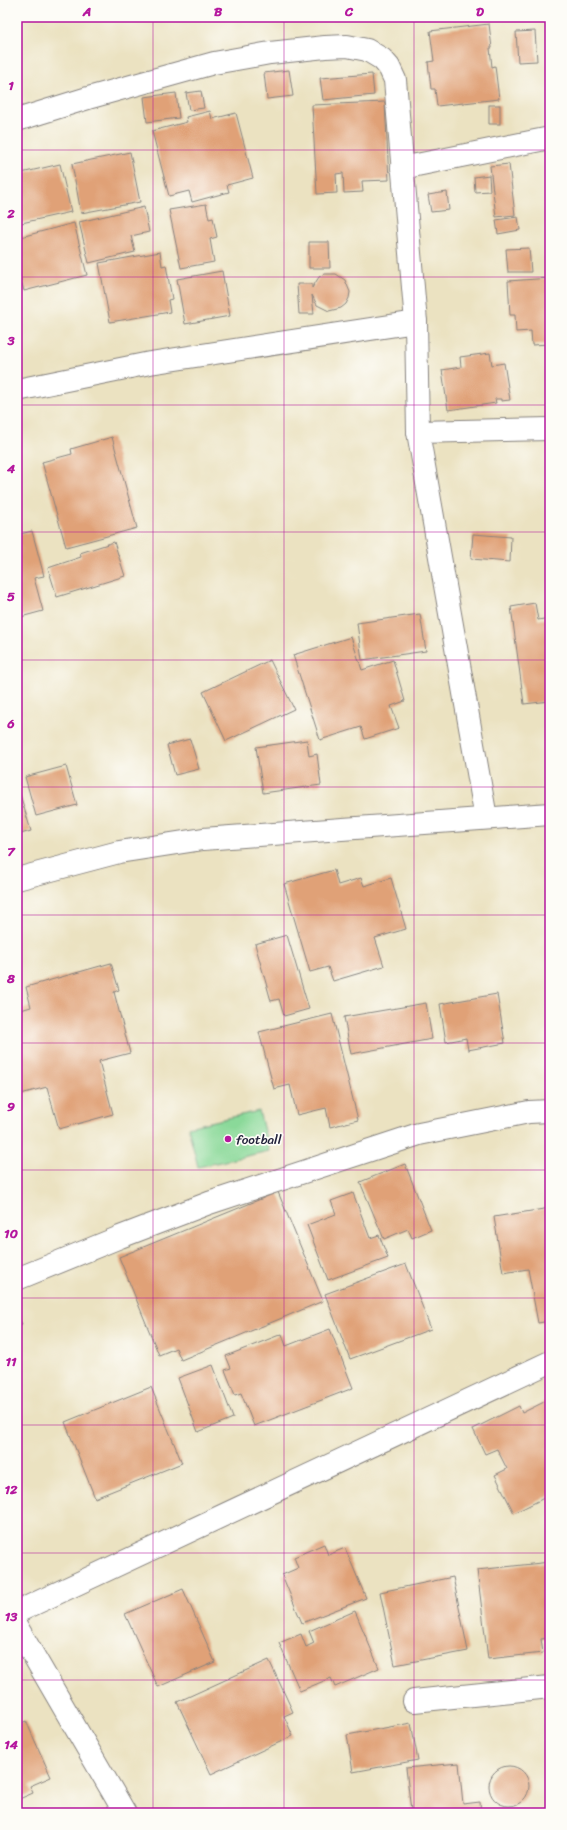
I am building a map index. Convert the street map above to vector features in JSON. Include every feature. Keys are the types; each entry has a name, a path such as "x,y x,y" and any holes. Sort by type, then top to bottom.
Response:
{"street":[{"path":"17,120 88,98 214,63 270,53 347,46 367,50 382,59 389,67 395,80 416,322 418,432 486,818"},
{"path":"402,168 550,138"},
{"path":"17,390 150,363 416,322"},
{"path":"418,432 550,429"},
{"path":"17,879 119,852 203,839 550,814"},
{"path":"17,1279 209,1203 419,1134 522,1114 550,1111"},
{"path":"17,1612 550,1362"},
{"path":"17,1627 125,1813"},
{"path":"414,1701 550,1687"}],"green space":[{"name":"football","path":"259,1111 269,1151 198,1167 188,1127"}],"building":[{"path":"489,24 492,48 490,48 492,67 495,66 499,99 437,106 435,89 431,89 428,62 434,61 430,31"},
{"path":"535,31 537,61 518,62 516,32"},
{"path":"289,70 293,96 267,99 264,73"},
{"path":"372,74 374,95 323,100 320,78"},
{"path":"201,91 204,108 189,110 186,93"},
{"path":"176,93 179,118 147,122 144,97"},
{"path":"385,102 389,180 362,181 363,192 344,193 343,173 336,174 337,193 317,194 312,105"},
{"path":"489,105 500,105 500,124 489,124"},
{"path":"210,111 212,119 236,113 253,178 227,185 229,192 192,202 189,191 169,196 152,131 187,122 186,117"},
{"path":"130,152 140,202 81,213 72,164"},
{"path":"60,164 71,212 17,224 17,174"},
{"path":"509,164 515,215 496,217 490,166"},
{"path":"489,175 490,191 475,192 474,177"},
{"path":"447,192 449,210 431,212 428,195"},
{"path":"206,204 209,219 213,218 217,237 210,239 214,262 181,268 169,210"},
{"path":"144,207 149,232 131,236 135,252 89,263 79,222"},
{"path":"518,217 520,230 498,234 496,220"},
{"path":"74,223 87,275 24,291 17,265 17,238"},
{"path":"309,242 329,242 330,268 309,268"},
{"path":"529,248 531,272 508,272 506,249"},
{"path":"160,252 162,266 166,265 172,299 168,300 170,312 110,322 99,263"},
{"path":"222,271 230,316 185,324 177,279"},
{"path":"324,274 336,274 345,280 350,292 346,304 341,308 329,311 317,305 312,295 314,314 299,314 297,284 312,284 312,288 319,277"},
{"path":"550,278 550,344 532,345 531,331 516,332 515,315 510,315 508,281"},
{"path":"490,353 492,365 504,363 510,400 501,401 501,399 495,399 496,403 448,410 442,370 461,367 460,357"},
{"path":"112,437 137,528 66,547 42,462 72,454 71,449"},
{"path":"32,531 44,576 34,578 43,611 17,618 17,535"},
{"path":"473,534 511,537 510,562 471,559"},
{"path":"114,542 125,576 57,597 48,568 81,557 80,553"},
{"path":"535,603 538,620 550,618 550,701 524,704 511,607"},
{"path":"420,614 426,651 362,660 357,623"},
{"path":"351,637 362,670 393,660 405,701 391,706 399,728 365,739 361,727 320,740 293,655"},
{"path":"270,660 294,709 226,741 203,692"},
{"path":"190,739 199,769 175,775 167,745"},
{"path":"307,740 309,756 317,754 321,785 263,793 256,747"},
{"path":"66,766 77,805 36,816 25,777"},
{"path":"19,791 31,831 17,835 17,792"},
{"path":"334,870 338,885 361,878 364,886 391,878 406,929 375,938 384,966 333,981 328,967 310,972 284,884"},
{"path":"287,935 309,1009 284,1016 279,999 271,1001 255,944"},
{"path":"111,963 119,990 114,992 130,1053 99,1061 113,1114 59,1129 47,1087 17,1095 17,1011 31,1007 26,987"},
{"path":"497,994 505,1043 468,1050 466,1038 446,1042 440,1004"},
{"path":"426,1003 432,1039 351,1054 344,1017"},
{"path":"332,1014 358,1120 330,1127 326,1108 297,1115 290,1085 274,1089 259,1032"},
{"path":"405,1164 431,1230 412,1238 408,1229 384,1239 360,1182"},
{"path":"278,1192 323,1301 181,1360 176,1348 159,1355 119,1257"},
{"path":"353,1193 370,1238 379,1235 388,1258 328,1280 307,1225 336,1214 331,1201"},
{"path":"550,1208 550,1321 538,1323 528,1269 503,1273 494,1217"},
{"path":"406,1264 431,1329 350,1359 325,1294"},
{"path":"17,1315 22,1324 17,1327"},
{"path":"330,1329 353,1388 254,1426 241,1393 235,1395 225,1370 231,1368 226,1356 282,1334 286,1346"},
{"path":"213,1365 233,1418 198,1432 178,1378"},
{"path":"151,1387 182,1463 95,1498 65,1422"},
{"path":"550,1399 550,1495 514,1513 495,1475 507,1469 497,1449 485,1454 473,1429 519,1406 522,1413"},
{"path":"324,1544 328,1555 345,1548 366,1598 302,1623 282,1575 298,1568 294,1557"},
{"path":"550,1562 550,1638 541,1639 543,1653 488,1659 477,1570"},
{"path":"453,1577 468,1651 395,1665 380,1592"},
{"path":"183,1589 215,1662 158,1687 125,1614"},
{"path":"355,1611 379,1668 335,1687 331,1678 300,1691 279,1643 301,1634 306,1647 314,1643 309,1631"},
{"path":"269,1660 293,1712 284,1716 293,1736 211,1774 177,1702"},
{"path":"26,1721 51,1777 30,1786 33,1793 17,1800 17,1725"},
{"path":"411,1723 418,1760 353,1772 347,1735"},
{"path":"459,1763 463,1804 480,1802 481,1813 406,1813 411,1811 406,1768"},
{"path":"513,1766 520,1769 526,1775 529,1786 528,1794 520,1803 513,1806 505,1806 498,1803 490,1794 489,1782 492,1775 501,1767"}],"place":[{"name":"football","path":"228,1139"}]}
